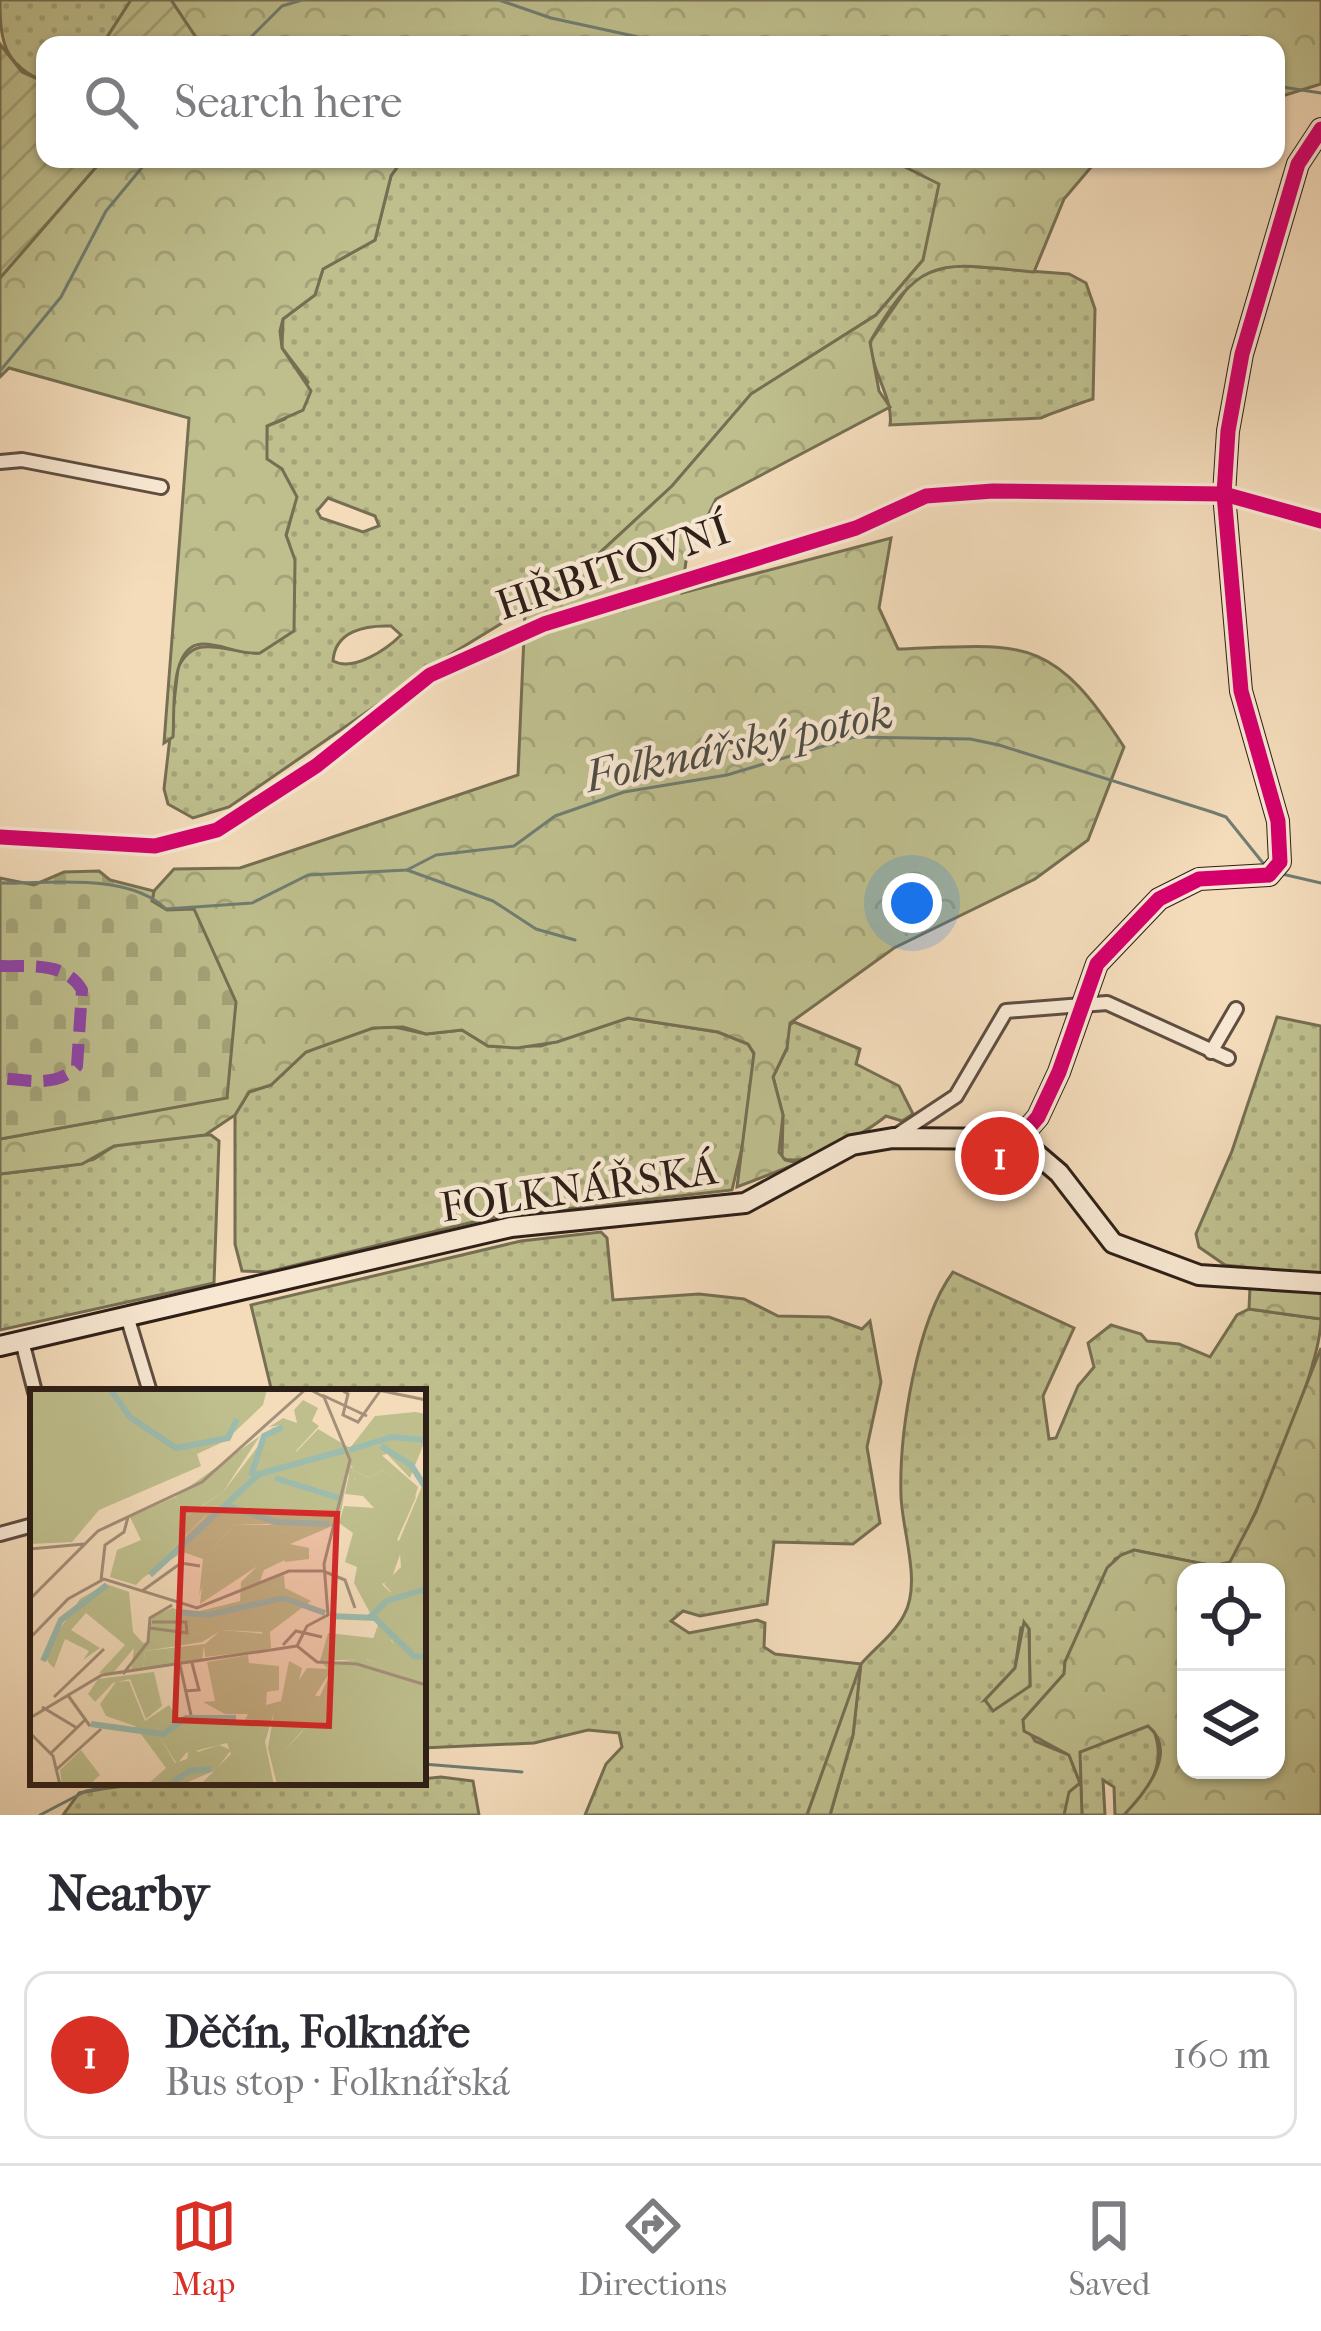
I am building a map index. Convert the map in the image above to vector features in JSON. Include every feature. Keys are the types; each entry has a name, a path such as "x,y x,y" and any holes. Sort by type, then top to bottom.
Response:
{"street":[{"path":"1321,129 1298,164 1242,354 1228,431 1224,494 1241,691 1278,820 1280,862 1269,874 1199,879 1159,898 1096,964 1078,1005 1059,1072 1038,1117 1019,1138 1059,1173 1113,1243 1199,1275 1321,1283"},
{"path":"0,462 22,460 161,488"},
{"name":"HŘBITOVNÍ","path":"0,837 155,846 217,830 316,766 430,675 544,624 856,528 926,496 994,491 1224,494 1321,521"},
{"path":"1090,983 1107,1003 1228,1058"},
{"path":"892,1138 956,1096 1006,1011 1107,1003"},
{"path":"1211,1052 1236,1009"},
{"name":"FOLKNÁŘSKÁ","path":"0,1346 511,1227 745,1203 852,1145 892,1138 1019,1138"},
{"path":"127,1316 149,1389"},
{"path":"22,1341 34,1389"},
{"path":"0,1534 30,1526"}],"green space":[{"path":"0,0 131,0 108,36 36,36 36,78 13,60 1,28"},
{"path":"131,0 171,0 195,36 108,36"},
{"path":"171,0 1321,0 1321,84 1285,95 1285,36 195,36"},
{"path":"0,44 22,72 36,78 36,168 95,168 0,278"},
{"path":"95,168 397,168 375,240 323,269 315,295 283,319 280,331 282,348 311,391 303,410 267,426 267,459 282,469 297,497 286,535 295,560 294,631 260,653 210,644 192,647 179,667 173,737 164,743 189,418 9,368 0,377 0,278"},
{"path":"397,168 908,168 939,183 940,192 923,260 876,315 752,394 672,486 566,584 448,656 229,807 193,818 168,804 164,789 178,668 193,650 202,647 259,653 278,630 289,598 292,565 286,536 292,514 282,469 266,459 267,426 285,419 308,382 282,348 283,319 315,294 323,269 375,240","holes":["328,498 375,516 379,526 363,532 321,518 317,511","391,626 401,635 360,661 333,661 339,643 353,632"]},
{"path":"907,168 1090,168 1064,199 1034,272 954,267 919,278 904,292 870,342 879,391 890,407 716,499 686,561 682,593 891,538 879,608 898,649 976,646 1031,654 1076,683 1124,747 1088,840 1035,879 894,948 790,1023 787,1048 773,1077 783,1115 779,1152 785,1160 799,1163 737,1187 754,1053 748,1044 718,1032 628,1018 557,1042 517,1048 488,1046 462,1030 426,1034 403,1027 373,1028 306,1052 271,1085 249,1092 235,1115 205,1135 114,1146 82,1164 0,1174 0,1139 227,1097 167,910 152,901 154,891 174,869 240,868 518,775 525,612 566,584 672,486 751,394 876,315 923,260 939,184"},
{"path":"953,265 1069,274 1086,283 1095,309 1093,399 1041,418 890,425 889,405 870,342 915,277"},
{"path":"99,871 110,880 154,891 152,901 167,910 194,909 236,1002 227,1098 0,1139 0,878 34,885 64,872"},
{"path":"1277,1017 1321,1026 1321,1275 1225,1265 1199,1247 1196,1234 1232,1151"},
{"path":"628,1018 718,1032 748,1044 754,1054 751,1109 732,1190 494,1217 267,1272 242,1271 235,1244 235,1115 249,1092 271,1085 306,1052 361,1030 390,1026 426,1034 462,1030 488,1046 541,1046"},
{"path":"794,1022 860,1049 856,1064 899,1086 913,1114 902,1121 886,1116 820,1154 782,1158 783,1115 773,1077 787,1048 785,1028"},
{"path":"172,1135 211,1135 219,1141 214,1283 0,1330 0,1174 67,1166 94,1159 114,1146"},
{"path":"601,1232 607,1238 613,1300 699,1294 744,1299 778,1316 829,1317 862,1329 870,1321 881,1382 867,1447 880,1523 853,1544 774,1542 767,1604 700,1616 683,1611 671,1621 689,1633 757,1620 765,1623 764,1647 775,1654 861,1664 895,1628 909,1602 911,1573 901,1496 907,1411 929,1319 953,1272 1074,1328 1043,1396 1049,1439 1056,1438 1078,1386 1094,1367 1088,1343 1111,1325 1141,1334 1147,1341 1179,1344 1210,1357 1237,1315 1249,1309 1321,1319 1299,1405 1230,1563 1199,1563 1134,1550 1115,1559 1065,1662 1064,1674 1023,1720 1035,1741 1069,1755 1080,1783 1064,1815 830,1815 853,1735 860,1669 807,1815 585,1815 606,1764 622,1747 619,1733 588,1730 534,1743 426,1748 426,1389 271,1389 251,1305 521,1241","holes":["1021,1628 1029,1629 1030,1686 985,1700 1015,1668"]},
{"path":"1250,1287 1321,1291 1321,1319 1249,1309"},
{"path":"1321,1348 1321,1815 1124,1815 1149,1784 1160,1760 1157,1736 1148,1726 1080,1752 1082,1815 1064,1815 1069,1792 1080,1783 1069,1755 1024,1731 1023,1720 1064,1674 1107,1568 1134,1550 1199,1563 1177,1563 1177,1779 1285,1779 1285,1563 1226,1563 1256,1512"},
{"path":"1024,1622 1029,1629 1030,1686 993,1711 985,1700 1015,1668"},
{"path":"861,1664 853,1735 830,1815 807,1815"},
{"path":"1152,1726 1157,1740 1157,1764 1148,1785 1124,1815 1115,1815 1114,1787 1103,1780 1105,1815 1082,1815 1079,1752"},
{"path":"426,1778 473,1781 479,1815 63,1815 79,1793 124,1786 426,1785"}],"waterway":[{"path":"252,36 282,6 302,0"},
{"path":"499,0 551,18 634,36"},
{"path":"1285,87 1321,93"},
{"path":"0,371 61,297 106,211 142,168"},
{"name":"Folknářský potok","path":"0,883 110,885 150,897 166,909 252,903 308,875 407,870 436,855 514,846 555,816 624,792 727,775 854,737 970,739 999,745 1212,812 1226,817 1267,868"},
{"path":"407,870 493,901 536,929 575,940"},
{"name":"Folknářský potok","path":"1282,874 1321,883"},
{"path":"426,1764 522,1772"},
{"path":"40,1815 86,1791 118,1785"}],"marked path":[{"path":"0,966 56,970 82,990 77,1066 51,1080 0,1078"}],"cycle path":[{"path":"1019,1139 1038,1117 1059,1072 1097,964 1159,899 1199,879 1269,875 1280,862 1278,821 1241,691 1224,494 1228,431 1242,354 1298,164 1321,129"},
{"path":"0,837 155,846 217,830 316,766 430,675 544,624 856,528 926,496 993,491 1224,494 1321,521"}],"place":[{"name":"Děčín, Folknáře","path":"1000,1156"}]}
